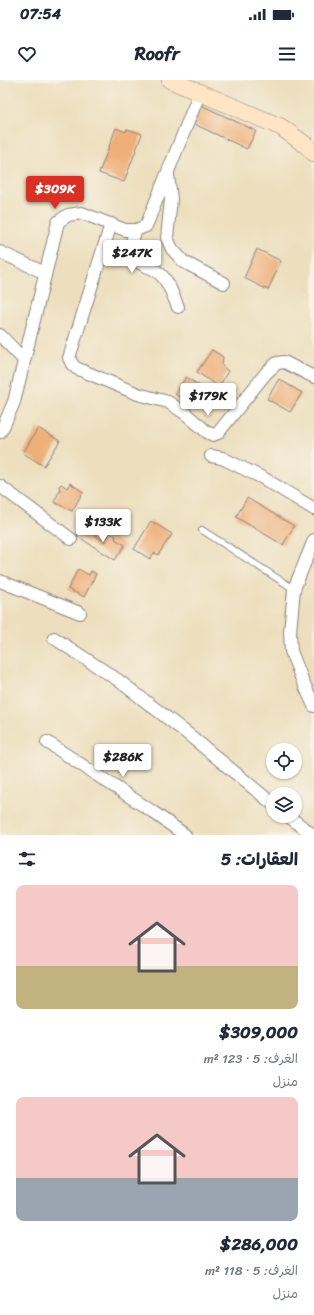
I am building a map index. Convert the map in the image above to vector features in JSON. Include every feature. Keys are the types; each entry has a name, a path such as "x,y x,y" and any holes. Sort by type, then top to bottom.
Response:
{"street":[{"path":"170,80 281,127 314,153"},
{"path":"1,426 14,402 58,222 68,215 82,213 125,230 136,230 146,226 200,92"},
{"path":"168,172 171,199 167,238 172,249 184,262 224,282"},
{"path":"111,224 69,358 76,368 138,394 168,402 213,435 218,433 266,373 277,363 284,362 314,377"},
{"path":"136,230 131,244 130,255 135,262 159,272 166,280 178,307"},
{"path":"0,252 45,273"},
{"path":"0,335 24,360"},
{"path":"211,456 222,458 263,478 314,509"},
{"path":"0,486 71,539"},
{"path":"314,540 294,588 290,632 291,651 314,706"},
{"path":"0,581 80,613"},
{"path":"54,638 118,680 188,734 266,798"},
{"path":"47,742 185,835"},
{"path":"297,823 313,835"}],"lane":[{"path":"202,530 294,588"}],"building":[{"path":"199,104 256,131 247,149 190,122"},
{"path":"116,128 126,132 127,129 142,134 124,182 99,173"},
{"path":"257,249 281,261 268,290 244,278"},
{"path":"212,350 223,357 222,366 228,371 219,387 197,372"},
{"path":"186,377 206,390 196,404 192,401 194,398 189,394 185,400 175,394"},
{"path":"279,379 302,393 290,412 267,399"},
{"path":"38,428 60,441 44,466 23,453"},
{"path":"70,483 83,492 72,511 54,502 60,490 59,486 61,484 67,488"},
{"path":"247,498 294,526 283,545 236,517"},
{"path":"151,521 172,534 158,555 154,553 150,559 134,549"},
{"path":"83,527 105,542 110,533 116,536 115,539 125,545 115,560 77,536"},
{"path":"78,569 89,575 91,571 96,574 84,597 68,589"}]}
